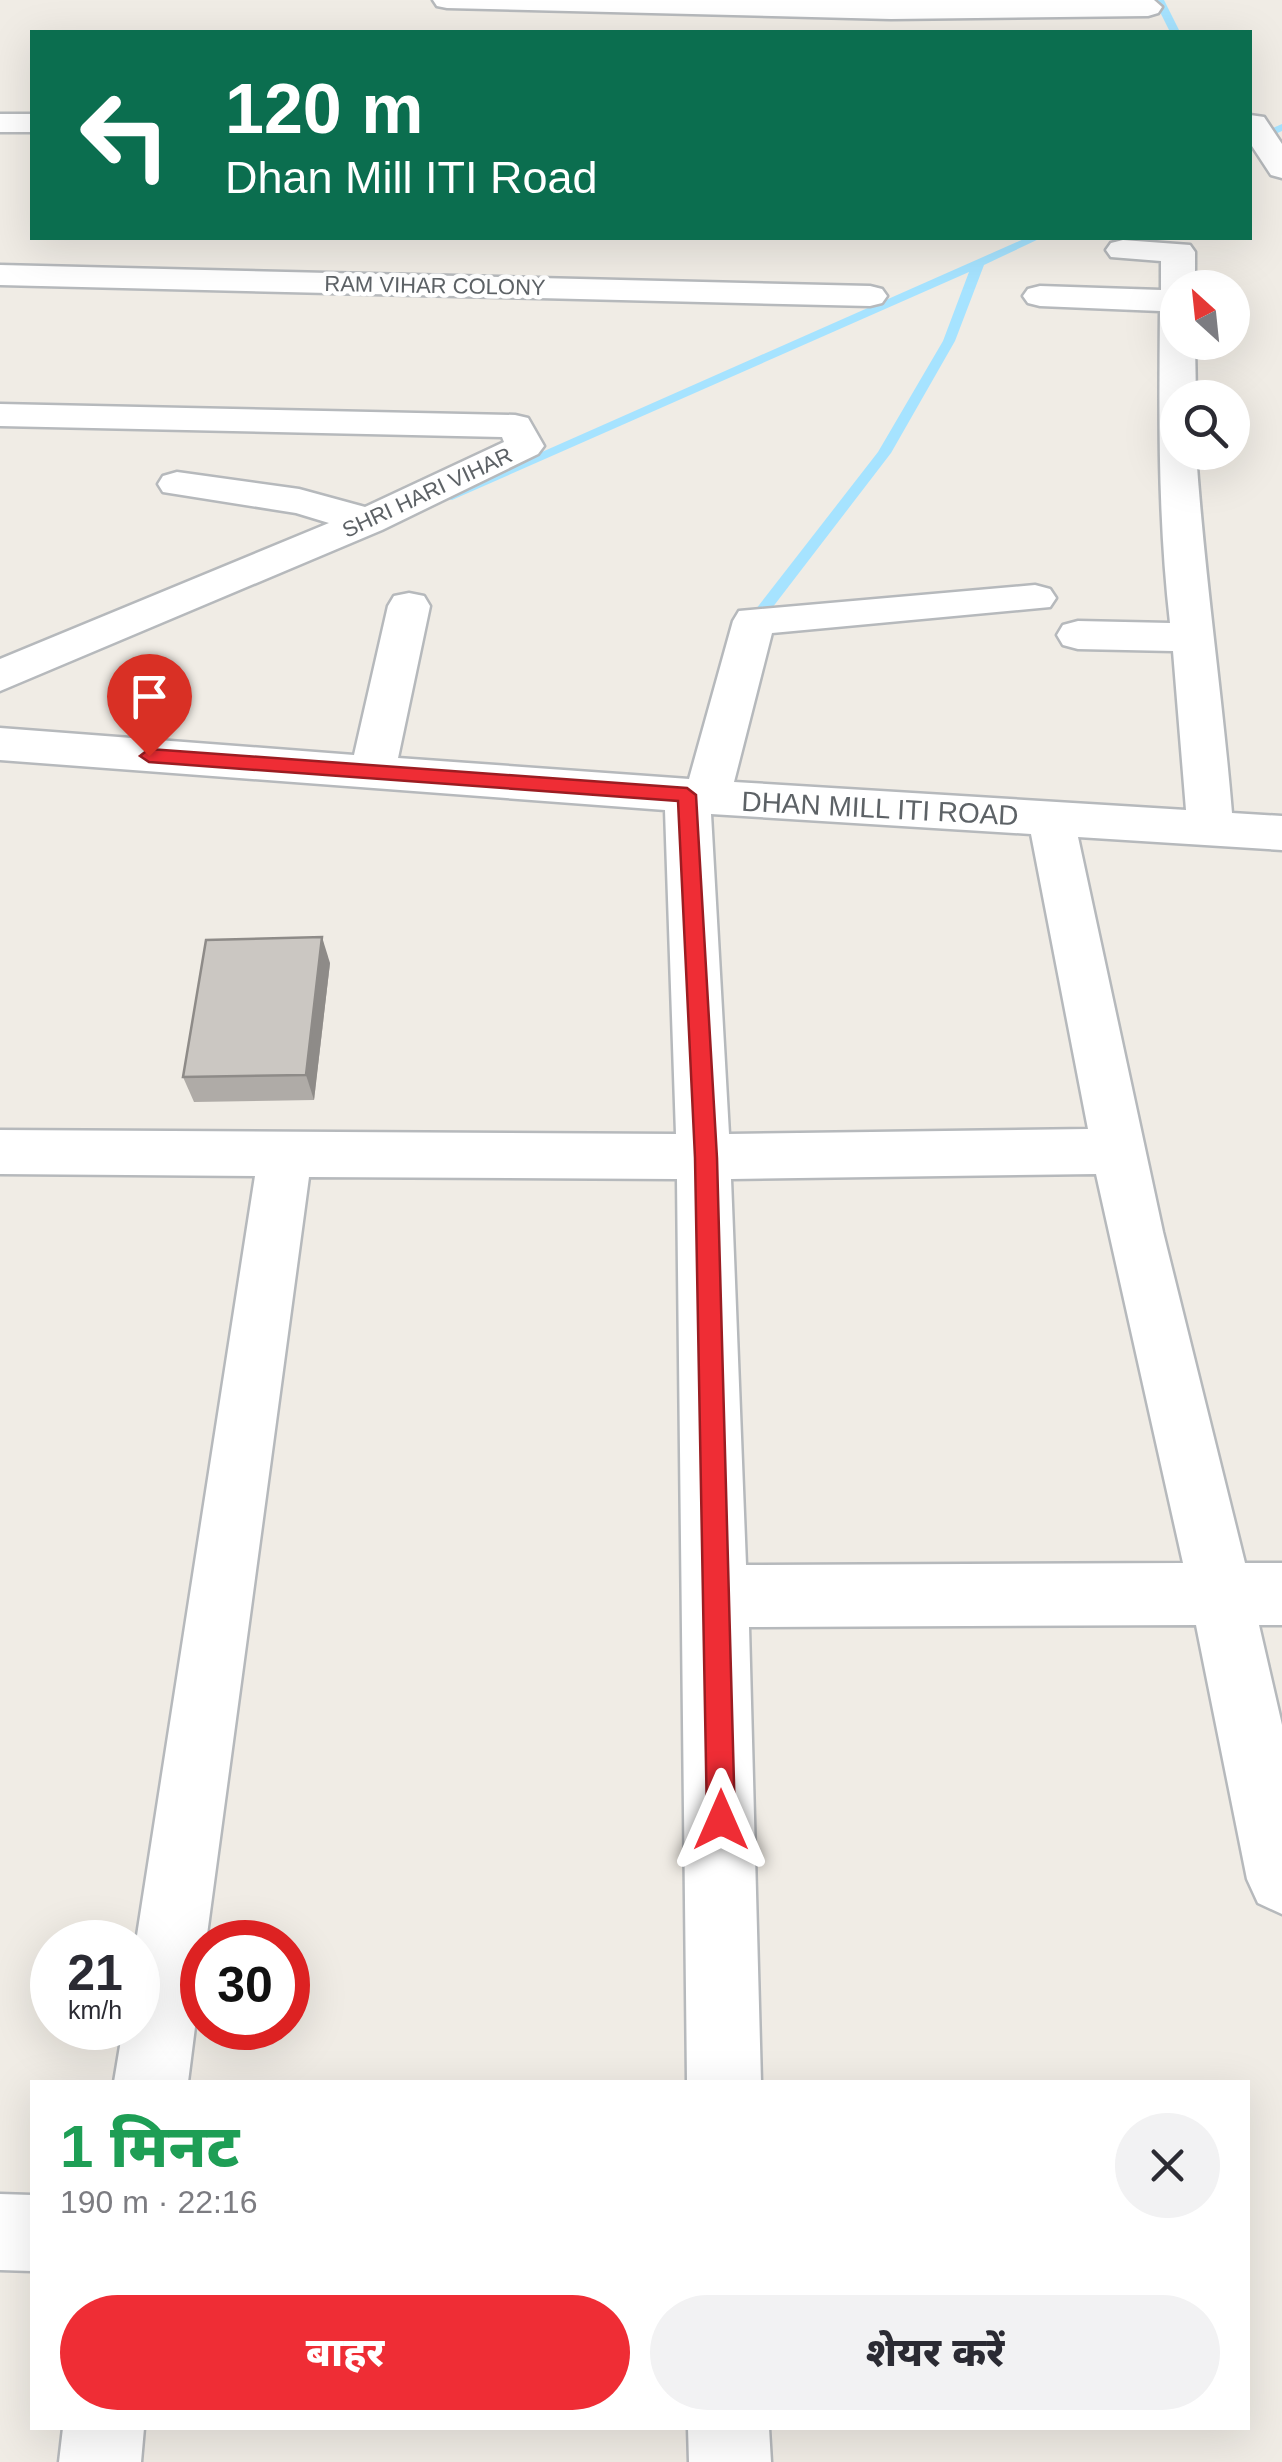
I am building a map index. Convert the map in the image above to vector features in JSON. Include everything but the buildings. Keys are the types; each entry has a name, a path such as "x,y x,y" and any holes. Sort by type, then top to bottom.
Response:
{"street":[{"path":"448,0 891,10 1148,7"},
{"path":"0,123 30,123"},
{"path":"1262,127 1282,168"},
{"path":"12,275 38,240"},
{"path":"1123,250 1178,252 1177,270"},
{"name":"RAM VIHAR COLONY","path":"12,275 132,266 870,296"},
{"path":"1040,296 1160,300"},
{"path":"1176,360 1182,550 1210,828"},
{"name":"SHRI HARI VIHAR","path":"0,415 515,426 525,446 368,521 0,676"},
{"path":"177,484 299,501 368,521"},
{"path":"724,2080 719,1596 697,796 754,621 1035,598"},
{"path":"372,773 410,606"},
{"path":"1078,635 1193,638"},
{"name":"DHAN MILL ITI ROAD","path":"0,744 697,796 1282,834"},
{"path":"1050,818 1135,1232 1282,1879"},
{"path":"0,1152 706,1158 1120,1151"},
{"path":"151,2080 285,1154"},
{"path":"719,1596 1282,1594"},
{"path":"0,2232 30,2233"},
{"path":"100,2462 104,2430"},
{"path":"729,2430 730,2462"}],"waterway":[{"path":"1159,0 1174,30"},
{"path":"1252,141 1282,127"},
{"path":"979,263 1030,240"},
{"path":"447,497 979,263"},
{"path":"764,609 884,453 949,341 979,263"}],"route":[{"path":"149,756 687,795 706,1158 719,1596 721,1820"}]}
